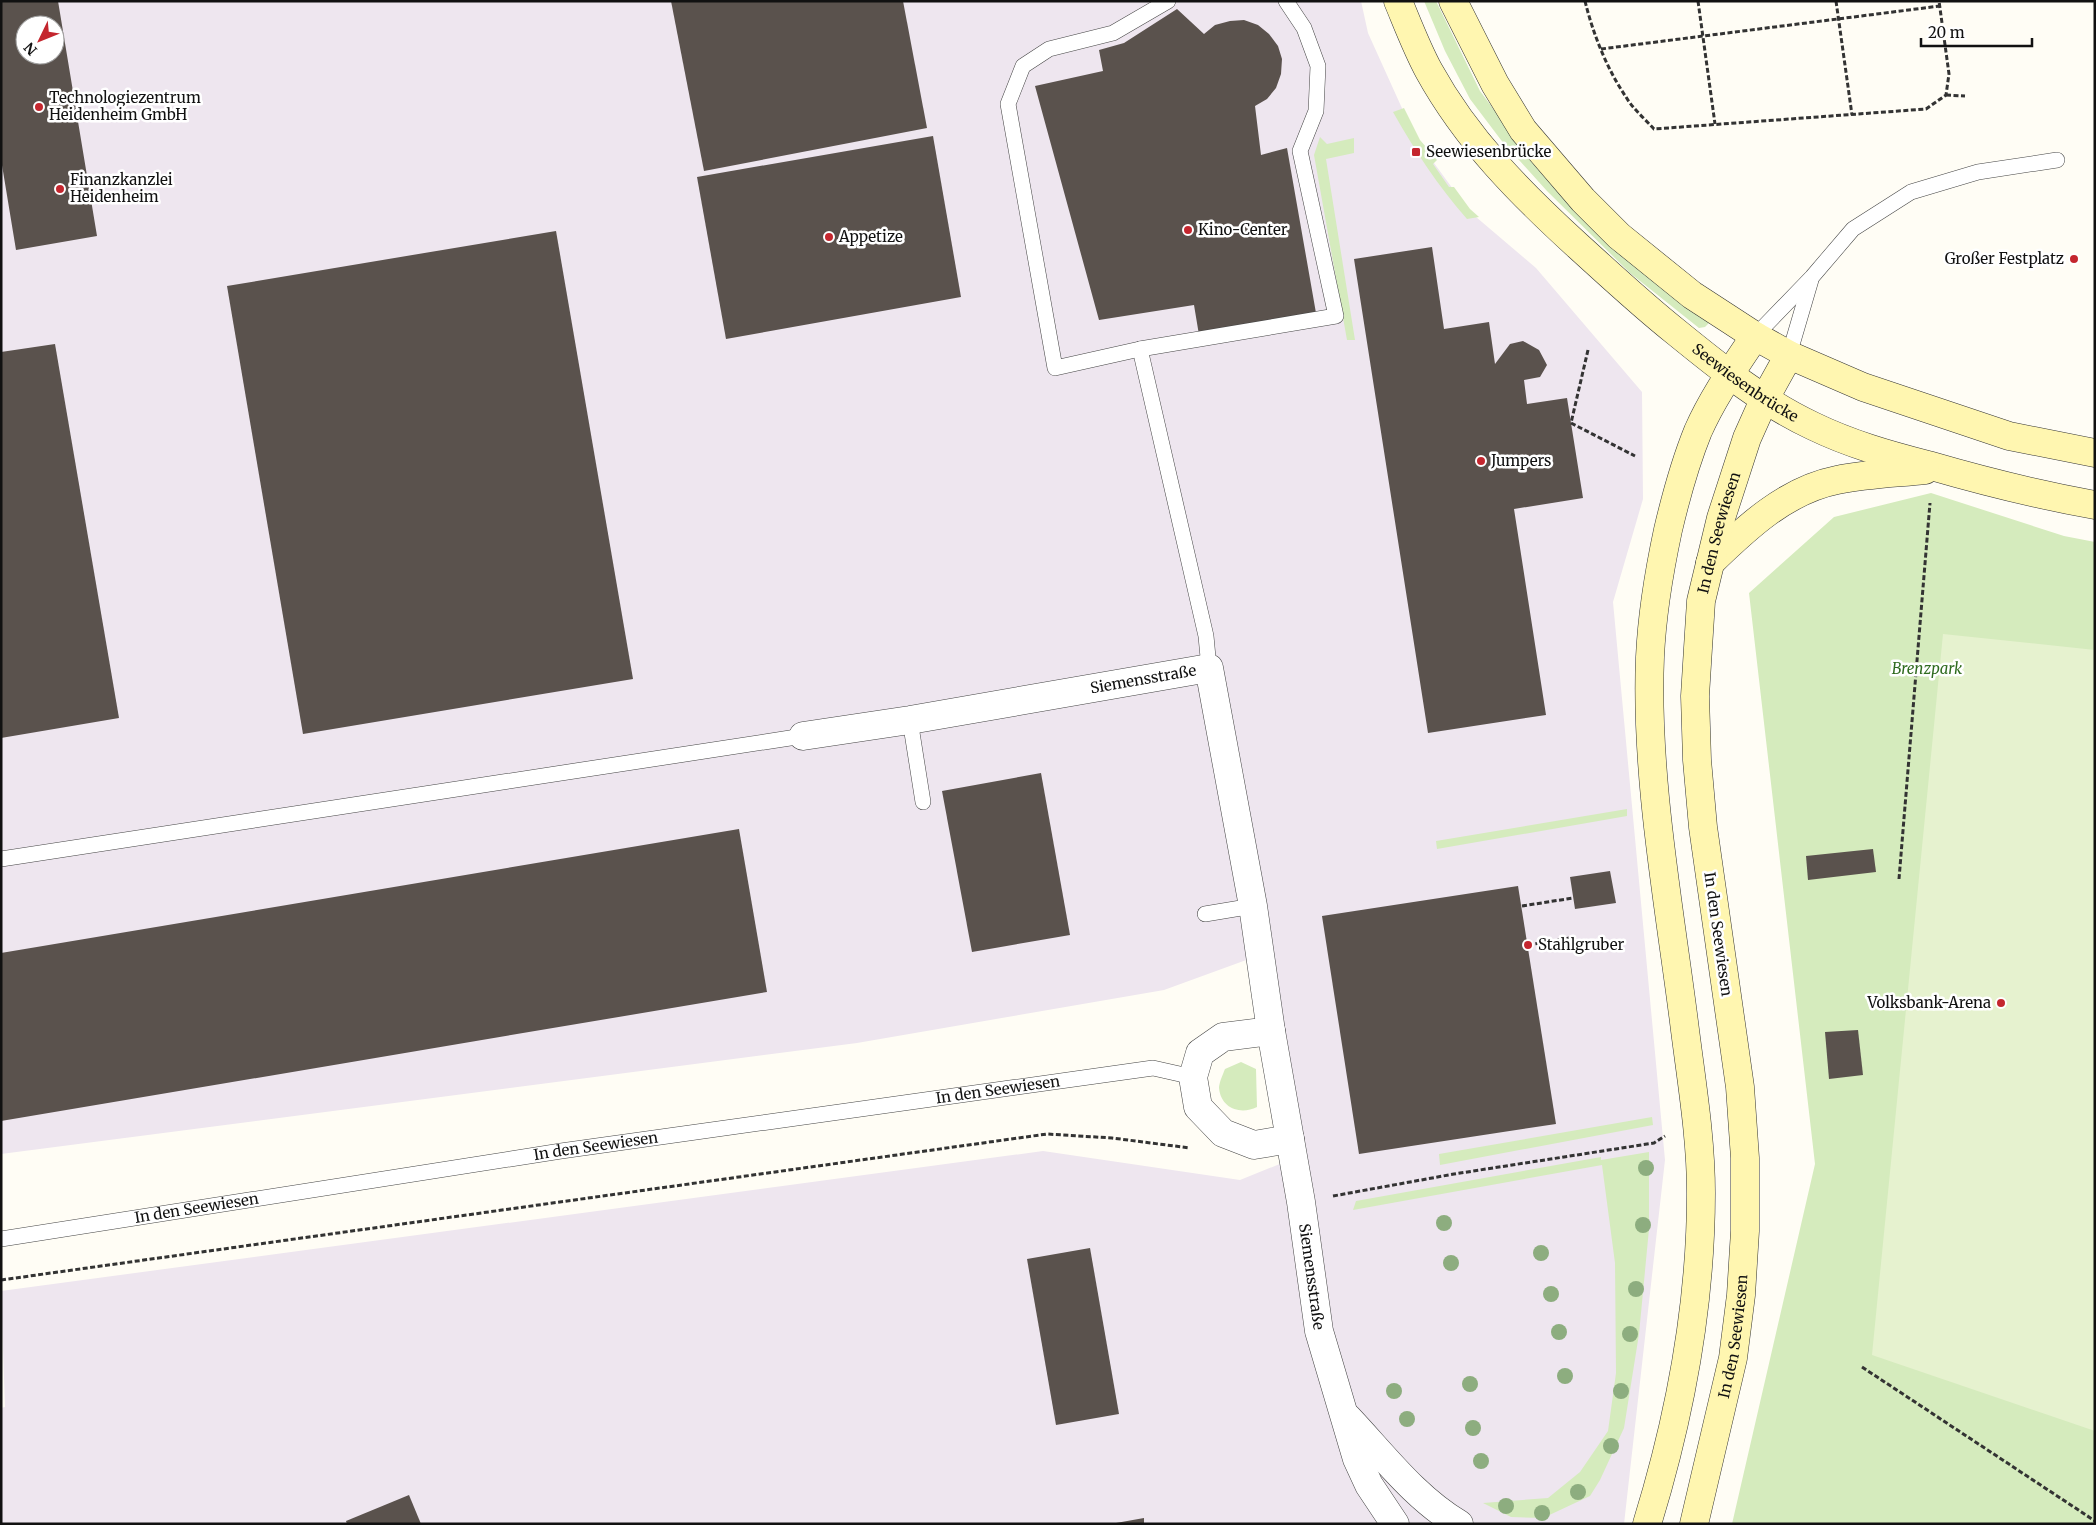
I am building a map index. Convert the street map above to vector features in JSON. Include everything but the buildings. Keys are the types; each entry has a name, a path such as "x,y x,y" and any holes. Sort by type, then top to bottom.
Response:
{"street":[{"name":"Seewiesenbrücke","path":"1398,1 1430,72 1491,160 1526,198 1630,295 1729,375 1764,400 1796,418 1846,440 1940,469 2014,488 2095,505"},
{"path":"1453,1 1495,84 1523,130 1583,200 1619,236 1692,296 1789,355 1863,387 2009,436 2095,452"},
{"path":"1647,1524 1673,1429 1694,1315 1699,1258 1701,1192 1696,1116 1654,782 1650,710 1650,658 1654,612 1659,571 1676,496 1699,429 1729,375 1755,336"},
{"name":"In den Seewiesen","path":"1694,1524 1732,1358 1741,1295 1745,1231 1745,1158 1740,1086 1703,827 1697,760 1695,696 1698,648 1702,601 1721,518 1746,438 1789,355"},
{"path":"1709,564 1762,516 1807,490 1835,480 1940,469"},
{"name":"Siemensstraße","path":"803,736 910,720 1209,668 1253,906 1301,1202 1319,1331 1357,1459 1369,1486 1394,1524"},
{"path":"1272,1031 1223,1037 1200,1053 1193,1077 1198,1107 1223,1134 1254,1145 1290,1139"},
{"name":"Siemensstraße","path":"1343,1412 1417,1492 1443,1514 1459,1524"}],"lane":[{"path":"1168,1 1113,33 1049,49 1023,66 1008,104 1055,368 1140,349 1336,316 1300,151 1316,111 1318,66 1304,28 1286,1"},
{"path":"1755,336 1812,277 1853,230 1911,192 1978,172 2056,160"},
{"path":"1789,355 1812,277"},
{"path":"1140,349 1206,636 1209,668"},
{"path":"910,720 923,802"},
{"path":"1,859 803,736"},
{"path":"1205,914 1253,906"},
{"name":"In den Seewiesen","path":"1,1240 561,1151 1153,1068 1193,1077"}],"path":[{"path":"1586,1 1590,22 1626,98 1654,129 1926,109 1946,95 1965,96"},
{"path":"1698,1 1715,124"},
{"path":"1836,1 1852,115"},
{"path":"1939,1 1949,74 1946,95"},
{"path":"1602,50 1940,6"},
{"path":"1588,350 1571,423 1636,456"},
{"path":"1899,879 1931,493 1940,469"},
{"path":"1522,906 1573,898"},
{"path":"1528,945 1570,938"},
{"path":"1301,1202 1454,1174 1654,1143 1696,1116"},
{"path":"1,1280 1048,1134 1131,1140 1197,1149"},
{"path":"1862,1366 2095,1521"}],"shaded area":[{"path":"1,1 1361,1 1368,33 1415,137 1469,211 1536,268 1642,392 1643,499 1613,602 1665,1160 1624,1524 1,1524 1,1408 5,1407 1,1291 1043,1151 1240,1180 1292,1159 1260,955 1164,990 857,1043 1,1154"}],"green space":[{"path":"1424,1 1436,1 1480,91 1542,174 1583,216 1709,323 1705,327 1699,328 1630,273 1547,191 1501,140 1470,99 1445,51"},
{"path":"1404,108 1420,140 1437,160 1433,164 1449,187 1454,187 1470,209 1479,217 1467,219 1427,168 1393,112"},
{"path":"1320,137 1327,144 1354,138 1354,153 1326,159 1355,340 1347,340 1314,155"},
{"name":"Brenzpark","path":"1931,493 2064,536 2095,542 2095,1524 1732,1524 1815,1164 1749,593 1834,517"},
{"name":"Volksbank-Arena","path":"1943,634 2095,650 2095,1431 1872,1355"},
{"path":"1627,809 1627,816 1437,849 1436,841"},
{"path":"1241,1062 1256,1069 1257,1107 1245,1110 1238,1110 1228,1105 1224,1101 1219,1088 1225,1069"},
{"path":"1652,1117 1653,1125 1440,1165 1439,1154"},
{"path":"1649,1152 1649,1229 1639,1334 1624,1428 1600,1480 1590,1496 1543,1518 1511,1517 1483,1503 1548,1498 1580,1472 1608,1431 1616,1373 1615,1263 1602,1165 1353,1210 1356,1201 1601,1157 1601,1160"}],"place":[{"name":"Technologiezentrum Heidenheim GmbH","path":"39,107"},
{"name":"Seewiesenbrücke","path":"1416,152"},
{"name":"Finanzkanzlei Heidenheim","path":"60,189"},
{"name":"Kino-Center","path":"1188,230"},
{"name":"Appetize","path":"829,237"},
{"name":"Großer Festplatz","path":"2074,259"},
{"name":"Jumpers","path":"1481,461"},
{"name":"Stahlgruber","path":"1528,945"},
{"name":"Volksbank-Arena","path":"2001,1003"}]}
